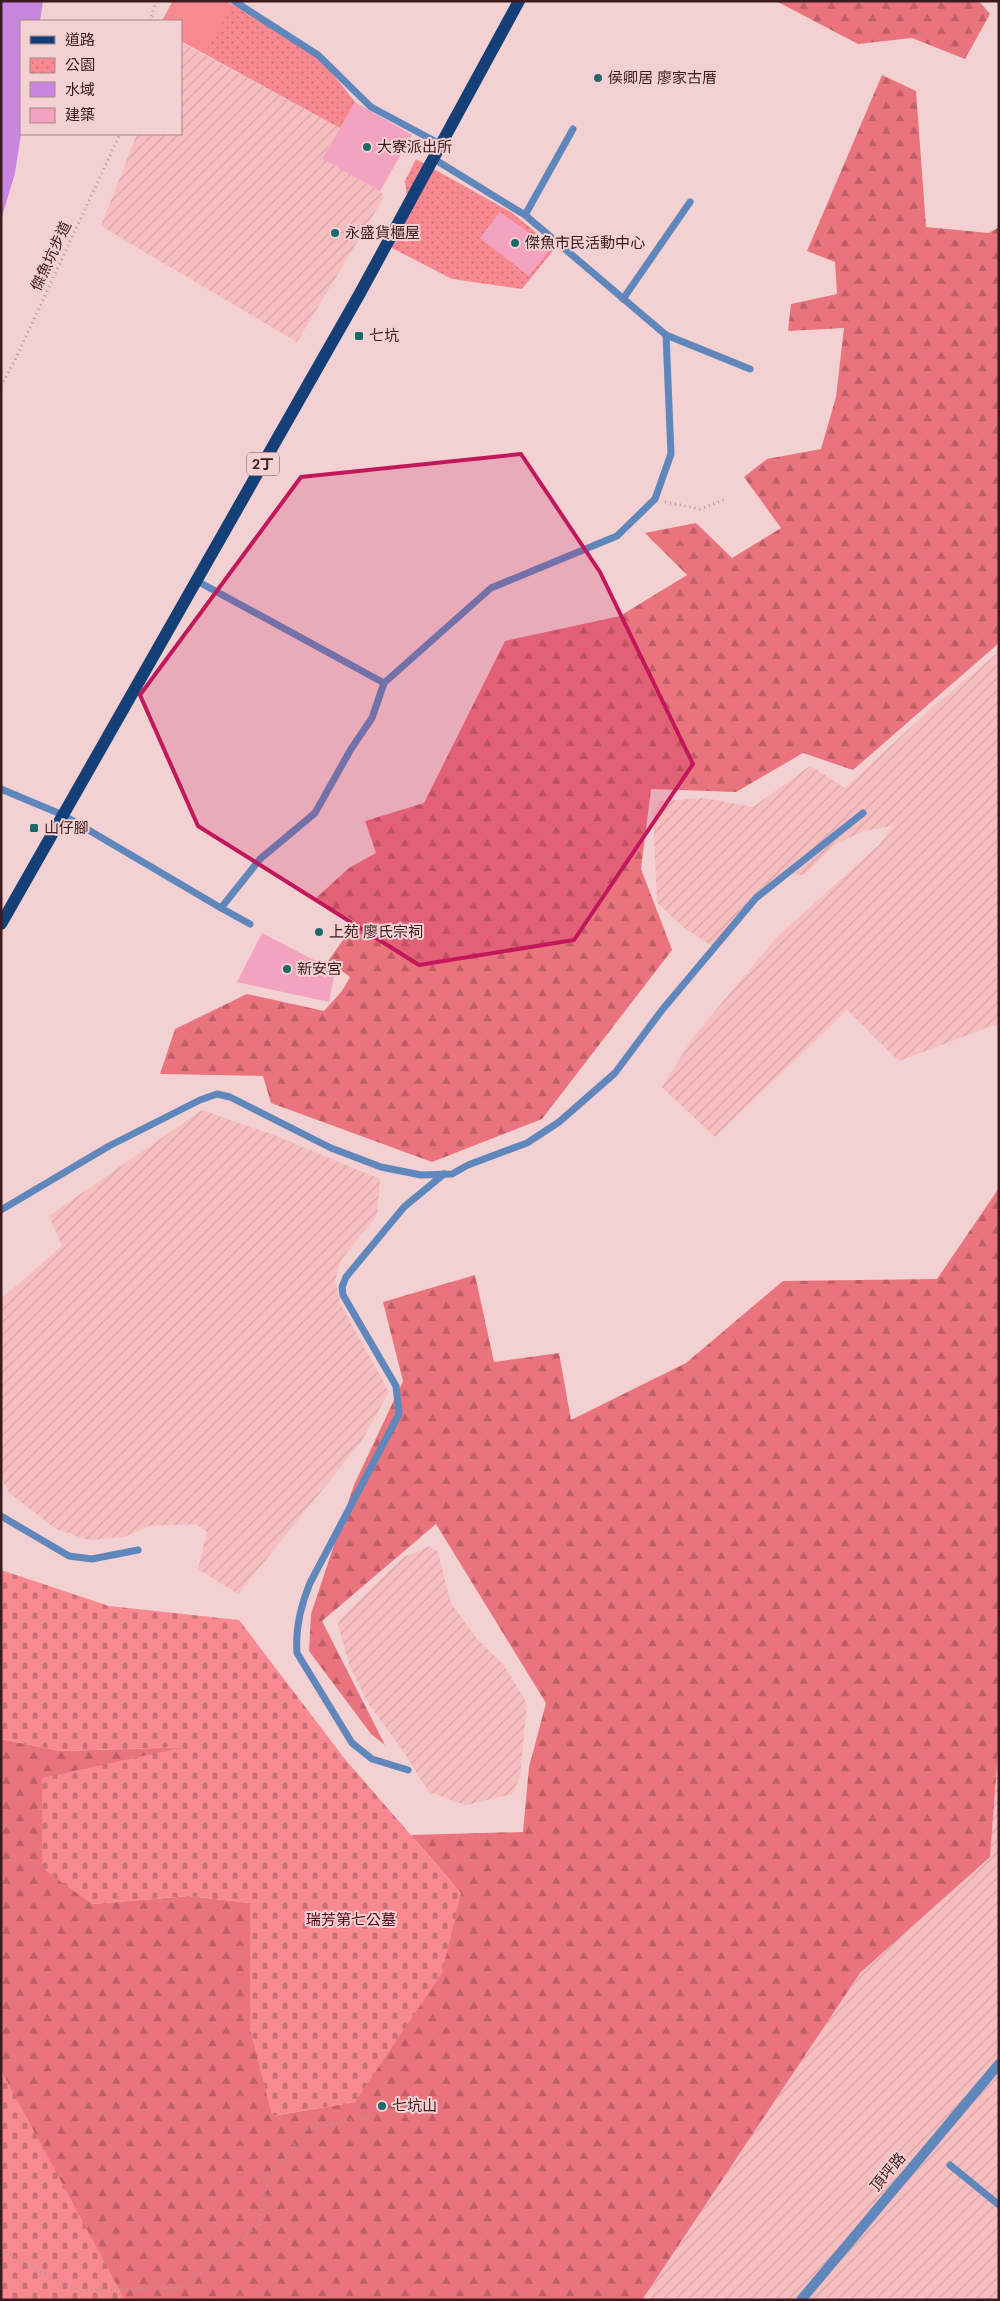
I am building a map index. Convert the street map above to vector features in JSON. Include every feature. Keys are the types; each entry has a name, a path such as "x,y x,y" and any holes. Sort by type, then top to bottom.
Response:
{"main road":[{"name":"2丁","path":"1,924 197,581 442,145 519,1"}],"street":[{"name":"頂坪路","path":"801,2300 999,2064"}],"lane":[{"path":"234,1 318,56 371,107 442,145"},
{"path":"525,215 573,129"},
{"path":"434,159 525,215 666,335 750,369"},
{"path":"623,298 690,202"},
{"path":"221,908 260,859 315,813 351,749 372,718 384,683 491,588 617,536 655,499 671,454 666,335"},
{"path":"197,581 384,683"},
{"path":"1,789 63,815 250,924"},
{"path":"1,1210 110,1146 200,1100 217,1094 230,1097 331,1148 381,1168 421,1175 452,1174 468,1165 527,1143 559,1122 615,1073 662,1010 756,898 863,813"},
{"path":"408,1770 372,1759 352,1743 297,1653 296,1640 302,1602 310,1583 399,1414 396,1386 343,1295 342,1287 346,1277 404,1207 445,1174"},
{"path":"1,1516 70,1556 92,1559 138,1550"},
{"path":"950,2165 999,2205"}],"path":[{"path":"150,20 156,1"},
{"name":"傑魚坑步道","path":"1,386 16,360 120,135"},
{"path":"655,499 674,506 700,509 726,499"},
{"path":"1,2250 68,2287 82,2290 180,2288 259,2225 269,2175 307,2129 373,2116"}],"highlighted area":[{"path":"521,454 600,572 693,764 574,940 419,965 198,826 140,695 301,477"}],"shaded area":[{"path":"182,43 340,128 322,159 380,191 384,197 297,342 101,226 137,135 182,135"},
{"path":"999,652 999,1027 994,1025 899,1061 847,1010 715,1137 662,1087 694,1036 779,935 880,844 893,826 864,831 837,843 804,875 783,873 715,948 687,930 657,903 653,812 661,801 704,798 753,807 810,766 845,788 935,705"},
{"path":"202,1110 274,1135 380,1179 377,1215 341,1260 335,1281 341,1305 389,1392 361,1442 238,1594 198,1569 207,1532 196,1524 149,1526 124,1537 88,1540 56,1529 10,1494 1,1477 1,1299 62,1246 49,1216"},
{"path":"430,1546 438,1552 451,1603 477,1639 504,1665 527,1704 520,1777 512,1794 466,1805 429,1792 401,1748 368,1703 350,1667 338,1625 340,1619 404,1557"},
{"path":"999,1739 999,2300 642,2300 860,1973 990,1857"}],"green space":[{"path":"173,1 226,1 318,55 355,102 340,128 182,42 182,20 163,20"},
{"path":"173,1 226,1 232,5 205,53 182,42 182,20 163,20"},
{"path":"776,1 979,1 990,14 965,59 912,38 858,44"},
{"path":"882,75 916,91 926,227 989,233 999,227 999,643 853,770 803,753 736,792 651,789 641,869 672,950 542,1119 432,1162 271,1103 263,1076 160,1074 175,1029 247,994 324,1011 342,991 350,977 328,961 356,922 315,899 349,868 376,853 365,821 424,803 505,641 620,616 687,575 645,533 696,523 732,558 781,528 744,477 767,459 821,449 836,397 844,328 788,331 791,304 837,294 835,262 807,251"},
{"path":"416,159 511,212 555,248 522,289 452,279 386,245 408,206 405,181"},
{"path":"999,1188 999,1739 990,1857 860,1973 642,2300 1,2300 1,1739 60,1751 189,1747 92,1904 189,1896 250,1903 250,2028 273,2116 355,2102 461,1893 411,1835 523,1832 529,1767 546,1703 436,1524 322,1621 385,1745 371,1734 309,1651 311,1614 354,1485 403,1381 383,1302 475,1275 494,1362 559,1353 571,1420 686,1363 783,1281 937,1279"},
{"name":"瑞芳第七公墓","path":"1,1570 109,1606 239,1620 344,1758 461,1893 442,1973 355,2102 272,2116 250,2028 250,1903 189,1896 92,1904 42,1868 42,1778 185,1747 60,1751 1,1739"},
{"path":"1,2070 125,2300 1,2300"}],"water":[{"path":"1,1 43,1 40,20 20,20 21,135 15,173 1,220"}],"building":[{"name":"大寮派出所","path":"355,102 412,135 380,191 322,159"},
{"name":"傑魚市民活動中心","path":"500,212 551,248 529,276 480,238"},
{"name":"新安宮","path":"262,933 335,971 329,1002 237,982"}],"place":[{"name":"侯卿居 廖家古厝","path":"598,78"},
{"name":"大寮派出所","path":"367,147"},
{"name":"永盛貨櫃屋","path":"335,233"},
{"name":"傑魚市民活動中心","path":"515,243"},
{"name":"七坑","path":"359,336"},
{"name":"山仔腳","path":"34,828"},
{"name":"上苑 廖氏宗祠","path":"319,932"},
{"name":"新安宮","path":"287,969"},
{"name":"七坑山","path":"382,2106"}]}
